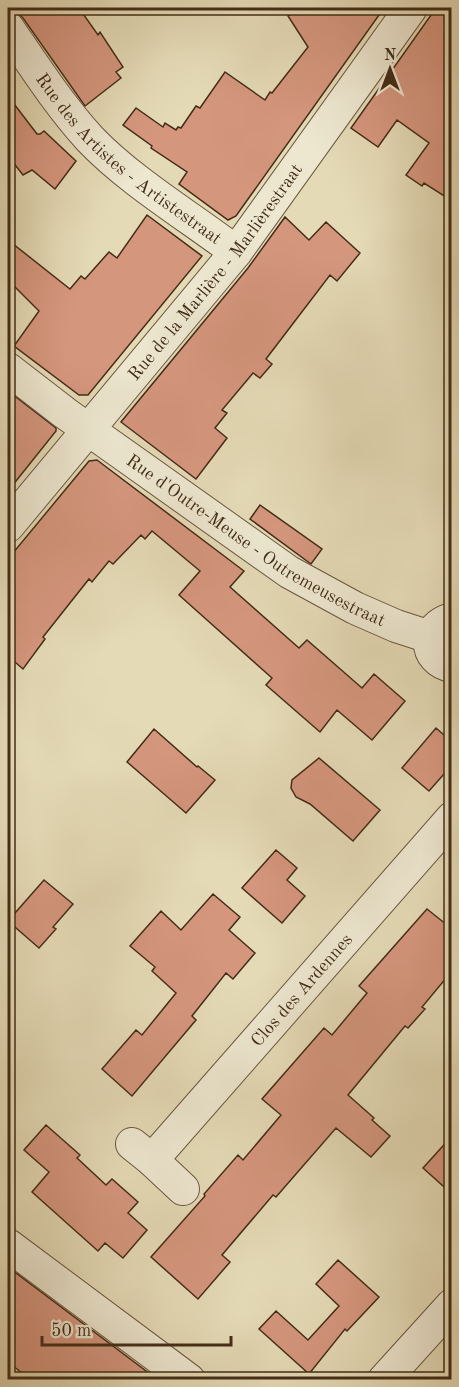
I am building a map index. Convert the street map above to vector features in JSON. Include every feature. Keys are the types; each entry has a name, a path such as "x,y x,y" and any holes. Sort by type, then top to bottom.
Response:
{"street":[{"name":"Rue de la Marlière - Marlièrestraat","path":"8,526 236,252 411,8"},
{"name":"Rue des Artistes - Artistestraat","path":"8,28 64,107 91,140 120,167 236,252"},
{"name":"Rue d'Outre-Meuse - Outremeusestraat","path":"8,369 289,572 355,608 396,626 441,628 432,652 436,659 452,666"},
{"name":"Clos des Ardennes","path":"183,1189 142,1152 452,818"},
{"path":"8,1245 189,1380"},
{"path":"384,1380 452,1305"}],"building":[{"path":"8,8 79,8 98,35 100,32 123,67 116,72 121,78 85,106 23,18"},
{"path":"304,8 384,8 236,216 228,220 179,184 187,172 151,148 152,146 123,125 136,108 163,127 165,123 176,130 178,127 181,128 196,106 200,108 225,72 265,100 308,47 288,16"},
{"path":"436,8 452,8 452,201 424,183 422,186 406,175 429,143 397,120 378,147 351,128"},
{"path":"8,96 37,134 44,131 76,161 55,189 32,170 23,175 8,156"},
{"path":"147,215 202,256 88,395 79,395 14,346 39,311 8,280 8,240 70,289 81,276 85,279 109,252 117,258"},
{"path":"285,217 309,240 326,222 360,253 337,281 330,275 266,359 272,364 260,378 253,373 222,410 227,413 215,428 227,438 196,479 121,422 248,268"},
{"path":"8,391 56,428 56,431 8,491"},
{"path":"97,460 244,571 230,587 299,648 307,640 362,688 374,674 405,701 372,740 337,710 320,732 266,685 272,678 179,595 200,571 152,531 145,539 141,535 113,564 109,561 92,582 89,579 43,637 45,639 23,669 8,656 8,559 89,461"},
{"path":"260,505 322,549 311,564 250,519"},
{"path":"436,728 452,742 452,765 429,791 402,768"},
{"path":"154,729 215,780 186,813 127,762"},
{"path":"319,758 380,810 353,841 310,804 296,797 291,788 292,780"},
{"path":"276,850 297,868 287,880 305,896 282,923 242,888"},
{"path":"44,880 73,904 53,927 56,929 39,948 8,921"},
{"path":"213,894 240,917 229,930 255,953 233,979 226,973 192,1016 196,1020 132,1096 102,1069 136,1030 142,1035 176,993 152,971 155,967 130,946 161,911 181,930"},
{"path":"427,909 452,929 452,971 422,1007 425,1009 408,1028 405,1026 348,1095 390,1136 371,1157 336,1128 276,1197 273,1195 222,1255 230,1262 198,1299 151,1257 238,1155 243,1160 281,1115 262,1099 324,1028 332,1035 367,993 359,986"},
{"path":"46,1125 80,1155 77,1158 106,1185 112,1179 138,1202 128,1213 147,1230 123,1258 105,1243 98,1251 32,1192 49,1172 24,1150"},
{"path":"452,1136 452,1194 423,1168"},
{"path":"338,1260 379,1297 347,1331 345,1329 309,1374 259,1329 276,1311 308,1340 339,1306 316,1284"},
{"path":"8,1267 158,1380 31,1380 8,1362"}]}
